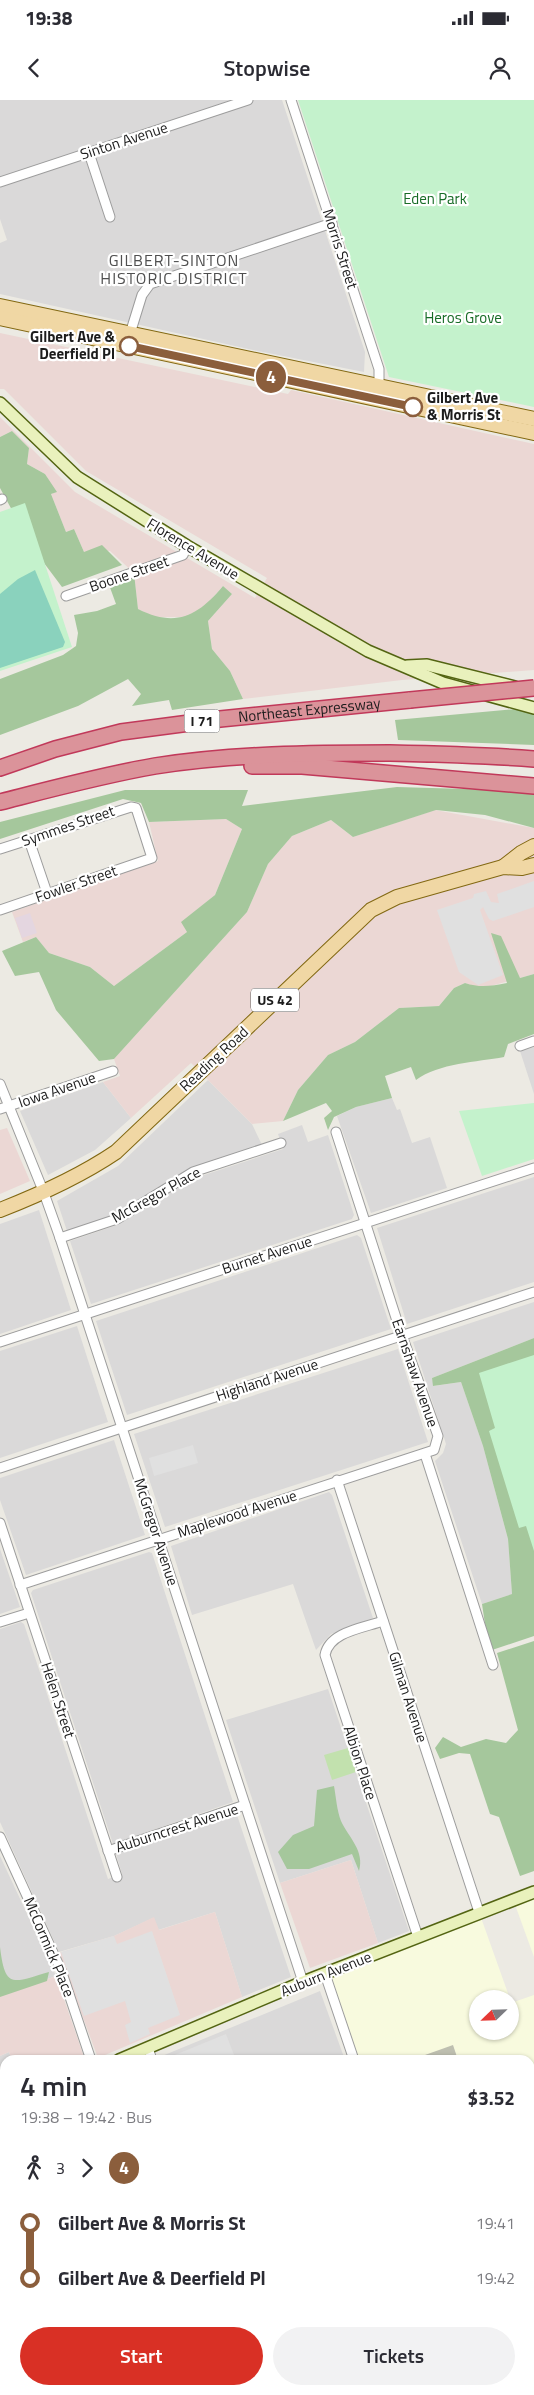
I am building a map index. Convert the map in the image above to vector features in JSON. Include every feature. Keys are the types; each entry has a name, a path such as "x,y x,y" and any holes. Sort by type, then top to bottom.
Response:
{"highway":[{"name":"Northeast Expressway","path":"0,768 55,749 121,732 298,710 534,688"},
{"path":"0,802 79,782 155,766 220,758 303,754 447,754 534,759"},
{"path":"155,766 302,766 534,786"}],"main road":[{"path":"0,306 129,339 379,392 534,419"},
{"path":"0,318 129,339"},
{"path":"379,392 534,433"},
{"name":"Reading Road","path":"503,867 521,852 534,846"},
{"name":"Reading Road","path":"0,1210 44,1193 78,1176 116,1152 371,910 397,897 503,867 522,868 534,865"}],"street":[{"name":"Sinton Avenue","path":"0,182 248,100"},
{"name":"Morris Street","path":"291,100 379,369 379,392"},
{"path":"89,153 110,217"},
{"path":"129,339 142,295 150,284 332,223"},
{"name":"Florence Avenue","path":"0,403 76,477 187,546 368,651 444,683 534,708"},
{"name":"Boone Street","path":"66,596 183,555 187,546"},
{"name":"Florence Avenue","path":"406,666 427,665 534,692"},
{"name":"Symmes Street","path":"0,849 131,806 136,808 152,858"},
{"path":"28,840 47,893"},
{"name":"Fowler Street","path":"0,910 152,858"},
{"path":"520,1046 534,1041"},
{"name":"Iowa Avenue","path":"0,1109 113,1071"},
{"name":"McGregor Avenue","path":"0,1084 60,1238 303,1982"},
{"name":"Earnshaw Avenue","path":"336,1132 402,1335 438,1436 434,1450 425,1454"},
{"name":"McGregor Place","path":"60,1238 117,1219 193,1172 281,1143"},
{"name":"Burnet Avenue","path":"0,1342 534,1168"},
{"name":"Highland Avenue","path":"0,1468 534,1292"},
{"path":"425,1454 493,1665"},
{"name":"Maplewood Avenue","path":"20,1585 337,1480 425,1454"},
{"name":"Gilman Avenue","path":"337,1480 479,1912"},
{"name":"Helen Street","path":"0,1523 116,1877"},
{"path":"0,1622 29,1613"},
{"name":"Albion Place","path":"383,1621 338,1637 328,1644 325,1655 418,1937"},
{"name":"Auburncrest Avenue","path":"108,1851 245,1805"},
{"name":"McCormick Place","path":"0,1837 61,1970 89,2055"},
{"name":"Auburn Avenue","path":"131,2055 303,1982 534,1892"},
{"path":"325,1974 352,2055"},
{"path":"148,2048 150,2055"}],"shaded area":[{"path":"0,100 282,100 365,352 364,372 253,350 0,294 0,243 7,240 0,219"},
{"path":"0,333 288,394 291,390 534,444 534,670 402,680 243,699 230,671 212,649 208,621 232,594 223,586 208,603 189,617 154,617 138,609 134,573 110,551 84,552 74,529 66,532 51,494 56,492 45,474 27,464 29,448 12,431 0,437 0,417 75,492 255,598 267,578 86,471 4,389 0,389"},
{"path":"435,810 534,828 534,974 487,987 477,987 465,983 454,988 439,1006 399,1008 355,1042 328,1055 298,1090 283,1121 252,1124 191,1063 131,1118 103,1082 120,1076 114,1059 247,912 268,864 292,836 331,820 353,837"},
{"path":"226,819 242,829 215,895 182,922 187,932 114,986 90,967 49,953 36,937 23,942 12,912 158,861 149,822"},
{"path":"534,881 534,907 493,921 489,919 483,907 480,910 503,975 478,985 459,972 437,910 473,898 474,894 486,891 491,902 499,903 497,894"},
{"path":"30,913 37,933 22,938 15,918"},
{"path":"534,1047 534,1094 520,1051"},
{"path":"208,1080 252,1124 262,1145 184,1172 115,1216 67,1231 57,1201 118,1166"},
{"path":"103,1082 131,1118 95,1150 48,1175 20,1111"},
{"path":"392,1098 397,1110 400,1109 412,1143 430,1137 447,1188 371,1213 337,1116 356,1107"},
{"path":"302,1125 308,1142 328,1135 354,1215 352,1219 91,1304 70,1241 117,1225 192,1179 283,1149 278,1134"},
{"path":"7,1128 30,1181 0,1194 0,1130"},
{"path":"534,1177 534,1282 407,1324 377,1228"},
{"path":"39,1210 71,1310 0,1334 0,1224"},
{"path":"357,1235 361,1238 391,1329 127,1415 96,1321"},
{"path":"534,1302 534,1338 432,1378 434,1386 461,1382 483,1446 508,1539 512,1594 482,1604 435,1461 443,1453 446,1444 413,1342"},
{"path":"77,1326 108,1422 0,1458 0,1351"},
{"path":"398,1349 428,1442 165,1527 134,1434"},
{"path":"114,1440 145,1535 26,1575 0,1500 0,1478"},
{"path":"193,1445 198,1463 154,1476 149,1458"},
{"path":"329,1492 332,1495 373,1618 331,1634 316,1650 293,1584 192,1615 171,1546"},
{"path":"0,1549 20,1607 0,1614"},
{"path":"149,1552 152,1553 233,1802 113,1844 31,1593 33,1590"},
{"path":"21,1622 24,1624 108,1879 122,1874 116,1854 237,1815 291,1977 242,1997 215,1912 158,1930 153,1918 114,1936 59,1952 0,1822 0,1629"},
{"path":"328,1689 409,1931 378,1943 351,1860 280,1883 226,1720"},
{"path":"0,1856 56,1976 0,1996"},
{"path":"351,1860 378,1943 310,1968 280,1883"},
{"path":"534,1892 534,1957 513,1899"},
{"path":"215,1912 242,1997 105,2055 97,2055 59,1953 114,1936 154,1917 159,1930"},
{"path":"479,1912 507,1990 469,1990 469,2040 519,2040 519,2000 534,1995 534,2055 456,2055 453,2046 426,2055 352,2055 325,1974"},
{"path":"152,1931 180,2015 148,2028 150,2034 130,2043 125,2025 131,2022 125,2001 84,2016 61,1952 114,1936 117,1944"},
{"path":"56,1976 83,2055 10,2055 9,2052 0,2055 0,1996"},
{"path":"320,1991 343,2055 164,2055"},
{"path":"226,2034 234,2055 175,2055"},
{"path":"453,2045 456,2055 425,2055"}],"green space":[{"name":"Eden Park","path":"298,100 534,100 534,407 389,377"},
{"path":"12,431 29,448 27,464 45,474 57,492 51,494 66,532 74,529 84,552 102,545 122,565 62,587 32,547 0,488 0,437"},
{"path":"25,503 72,647 0,671 0,512"},
{"path":"35,570 65,642 63,647 0,668 0,594 18,579"},
{"path":"134,573 138,609 164,618 185,616 195,611 205,605 223,586 232,594 208,621 212,649 230,671 243,699 172,710 169,700 132,706 141,694 128,679 78,706 0,735 0,679 63,655 76,646 78,633 74,615 97,611 116,604 108,582"},
{"path":"516,709 534,713 534,745 398,740 395,720"},
{"path":"397,787 534,791 534,828 485,815 436,810 353,837 331,820 292,836 268,864 247,912 114,1059 99,1061 56,1010 39,972 15,976 2,951 36,937 49,953 90,967 114,986 187,932 181,922 215,895 242,829 226,819 149,822 141,803 123,799 0,839 0,822 125,790 248,790 242,806"},
{"path":"491,933 501,936 520,978 534,974 534,1034 508,1044 504,1057 447,1067 425,1074 416,1080 411,1067 385,1076 392,1098 356,1107 334,1117 328,1130 324,1118 332,1111 326,1103 283,1121 298,1090 328,1055 355,1042 399,1008 439,1006 454,988 465,983 486,986 507,983"},
{"path":"534,1103 534,1159 482,1176 459,1111"},
{"path":"534,1338 534,1636 489,1651 482,1604 512,1594 508,1539 483,1446 461,1382 433,1386 432,1378"},
{"path":"534,1355 534,1551 526,1526 519,1528 489,1431 495,1428 479,1373"},
{"path":"534,1641 534,1871 520,1876 499,1817 490,1814 470,1754 459,1753 440,1759 435,1748 443,1737 461,1747 486,1739 506,1743 518,1730 497,1653"},
{"path":"348,1748 356,1772 332,1780 324,1755"},
{"path":"334,1786 341,1821 360,1857 359,1871 352,1854 309,1869 287,1869 278,1852 293,1835 314,1826 317,1790"},
{"path":"0,1947 5,1970 12,1979 26,1979 49,1972 47,1981 0,1997"}],"bus line":[{"name":"4","path":"129,346 413,407"}],"place":[{"name":"Gilbert Ave & Deerfield Pl","path":"129,346"},
{"name":"Gilbert Ave & Morris St","path":"413,407"}],"district":[{"name":"GILBERT-SINTON HISTORIC DISTRICT","path":"174,269"}],"park label":[{"name":"Heros Grove","path":"463,318"}]}
